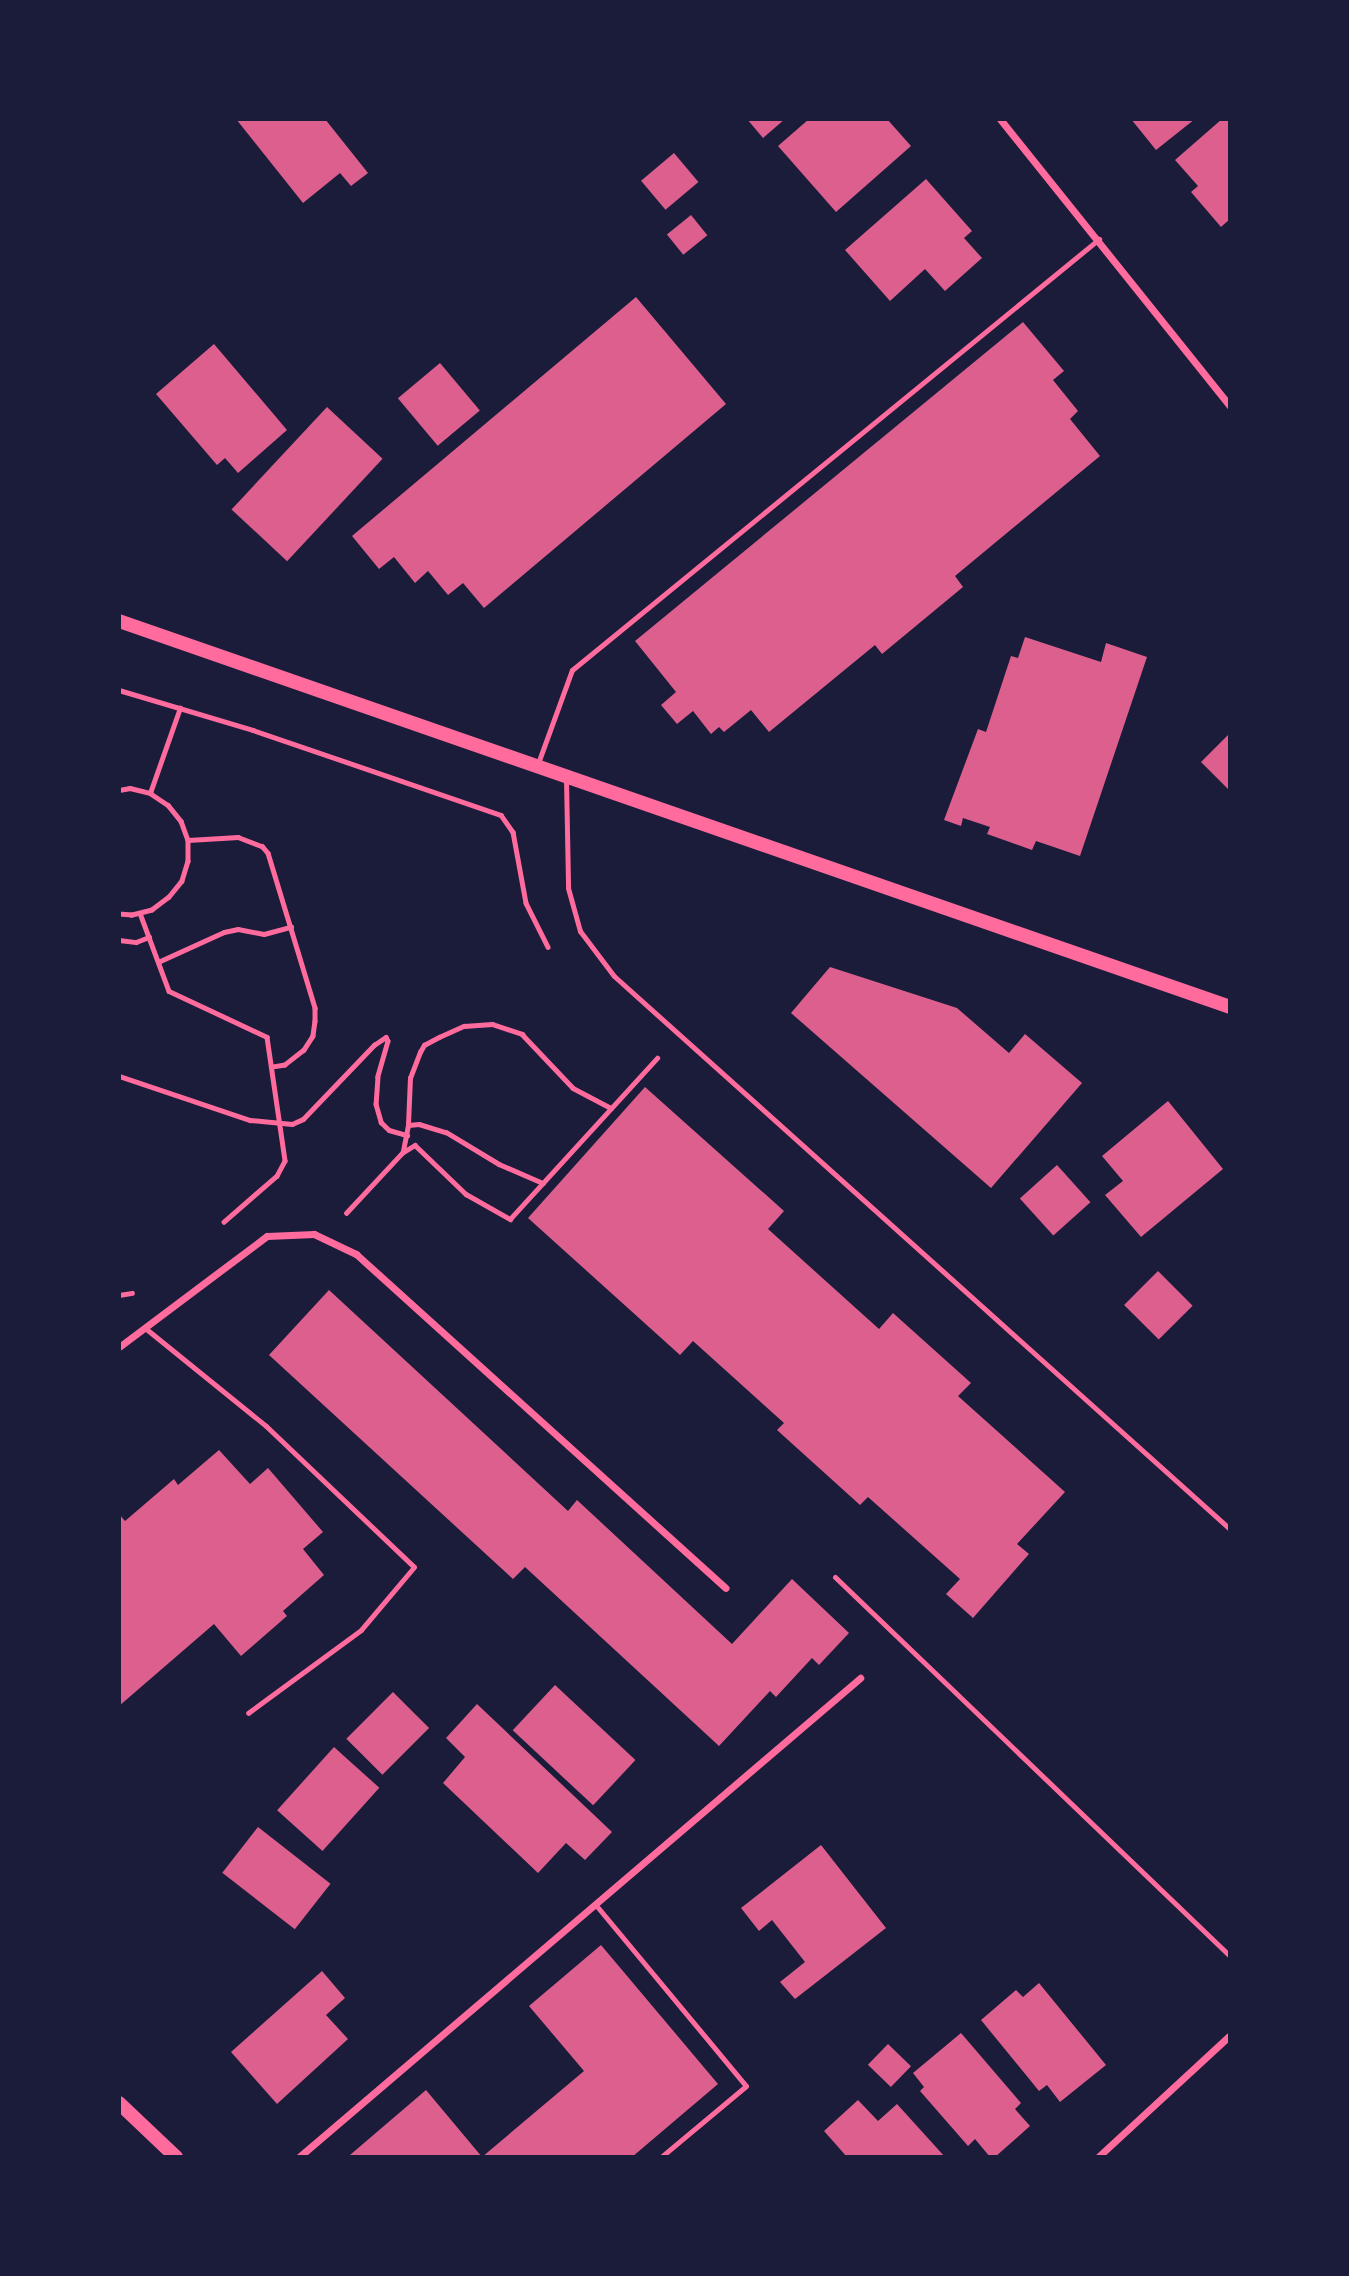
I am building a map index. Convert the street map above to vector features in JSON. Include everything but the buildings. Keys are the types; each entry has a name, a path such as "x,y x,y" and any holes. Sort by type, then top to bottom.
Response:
{"main road":[{"path":"119,621 1230,1007"},
{"path":"119,2104 176,2157"}],"street":[{"path":"1000,119 1099,239 1230,406"},
{"path":"119,1348 267,1236 314,1234 323,1237 356,1254 725,1588"},
{"path":"299,2157 860,1678"},
{"path":"1098,2157 1230,2035"}],"lane":[{"path":"537,766 572,670 1099,239"},
{"path":"566,776 568,888 580,932 614,976 1230,1529"},
{"path":"145,1328 266,1426 414,1567 361,1630 248,1713"},
{"path":"835,1577 1230,1956"},
{"path":"595,1904 746,2086 661,2157"}],"path":[{"path":"119,690 501,815 513,832 526,903 550,951"},
{"path":"150,793 180,708"},
{"path":"119,790 130,788 150,793 168,805 181,821 188,840 188,861 182,881 169,897 152,910 119,915"},
{"path":"188,840 238,837 262,846 268,853 315,1008 313,1036 294,1059 285,1065 272,1067"},
{"path":"140,913 169,991 267,1037 285,1161 282,1171 214,1230"},
{"path":"158,962 224,932 239,929 264,934 291,927"},
{"path":"119,940 136,942 149,937"},
{"path":"402,1153 407,1135 410,1078 424,1045 450,1031 480,1023 506,1027 522,1034 573,1088 611,1108"},
{"path":"119,1076 240,1117 280,1124 303,1119 374,1045 386,1037 388,1041 378,1077 376,1104 381,1122 388,1130 407,1135"},
{"path":"323,1237 402,1153 415,1146 473,1199 510,1219 659,1056 649,1047"},
{"path":"408,1125 419,1124 446,1132 499,1164 543,1183"},
{"path":"119,1295 143,1288"}]}
